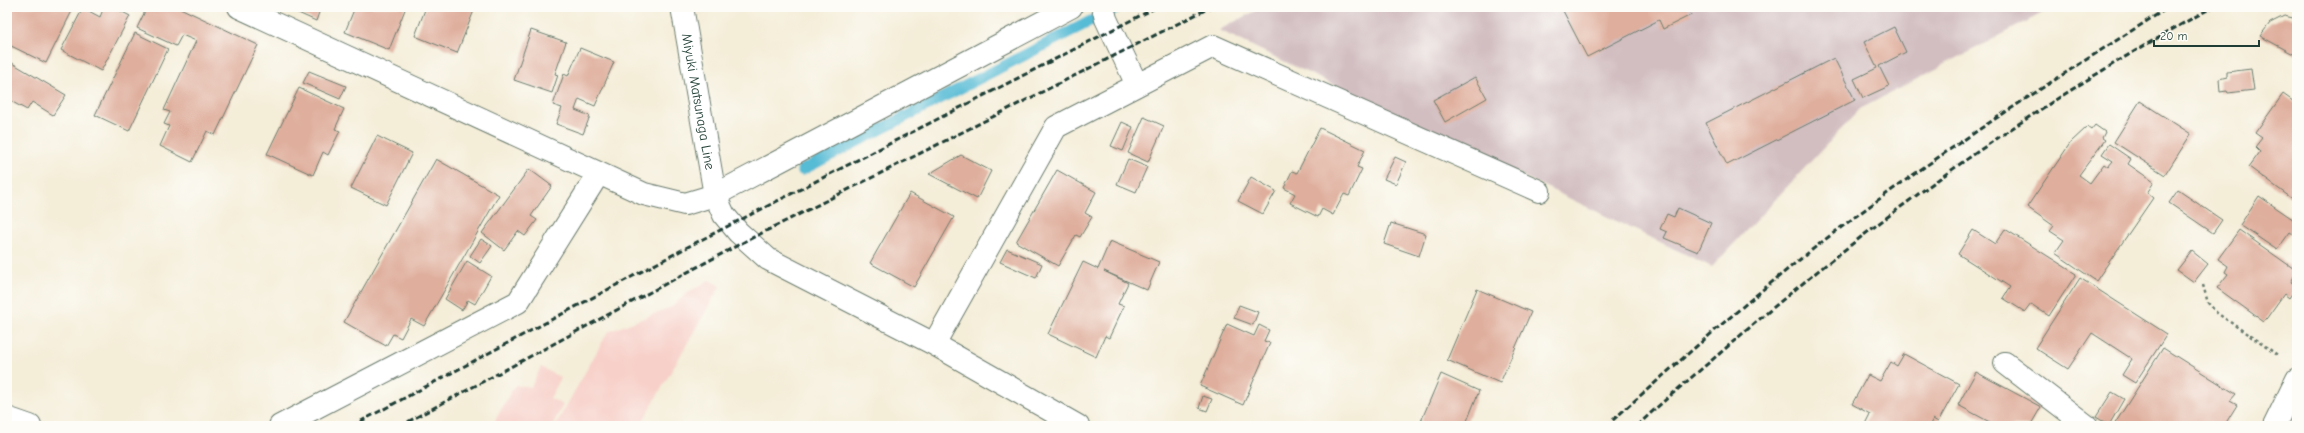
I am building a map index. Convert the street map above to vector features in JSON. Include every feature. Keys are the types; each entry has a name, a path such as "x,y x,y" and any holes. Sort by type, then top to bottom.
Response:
{"street":[{"path":"239,7 644,194 685,204 715,195 1071,7"},
{"name":"Miyuki Matsunaga Line","path":"682,7 715,195 724,215 738,232 768,259 934,344 1078,426"},
{"path":"1104,12 1137,85"},
{"path":"934,344 1056,127 1213,46 1539,191"},
{"path":"280,426 518,302 599,173"},
{"path":"2005,362 2087,426"},
{"path":"2274,426 2297,379"},
{"path":"7,418 30,426"}],"path":[{"path":"2203,285 2208,303 2217,313 2285,360"}],"shaded area":[{"path":"1263,7 2054,7 1860,109 1712,267 1219,30"},
{"path":"709,280 720,286 640,426 555,426 608,332 672,307 685,295"},
{"path":"541,367 561,378 550,398 563,405 552,426 492,426 515,385 531,387"}],"building":[{"path":"7,7 74,7 46,63 7,44"},
{"path":"104,7 113,7 130,16 101,71 61,50 83,8 100,17"},
{"path":"147,7 178,7 258,45 215,135 207,131 192,162 160,146 169,126 164,124 170,112 164,110 196,41 182,35 176,46 137,28"},
{"path":"285,7 321,7 316,21"},
{"path":"355,7 406,7 389,50 345,32"},
{"path":"426,7 475,8 457,53 415,36"},
{"path":"1561,7 1687,7 1691,15 1663,29 1659,20 1587,57"},
{"path":"2297,12 2297,56 2260,36 2270,23 2284,16 2293,18"},
{"path":"1894,27 1906,52 1879,66 1889,86 1863,98 1854,79 1877,68 1864,42"},
{"path":"531,30 566,42 555,74 558,75 552,93 514,80"},
{"path":"135,33 168,49 129,131 95,115"},
{"path":"580,48 614,62 595,106 579,99 575,110 590,116 583,134 556,124 562,108 553,105 564,74 568,76"},
{"path":"1834,58 1855,100 1727,165 1706,123"},
{"path":"7,60 66,95 53,115 32,102 27,110 7,99"},
{"path":"2251,69 2254,90 2228,93 2227,91 2220,92 2219,79 2227,77 2227,72"},
{"path":"309,71 346,86 340,99 303,83"},
{"path":"1475,77 1487,98 1445,122 1433,100"},
{"path":"299,88 344,109 335,129 340,131 328,155 323,152 313,175 267,154"},
{"path":"2283,94 2297,104 2297,196 2294,200 2249,167 2260,152 2255,147 2262,138 2255,133"},
{"path":"2140,101 2191,134 2165,175 2114,142"},
{"path":"1144,117 1164,126 1148,162 1128,153"},
{"path":"1122,122 1133,127 1123,151 1111,146"},
{"path":"2095,125 2105,132 2102,138 2105,140 2079,175 2090,183 2104,164 2108,167 2113,161 2102,154 2109,144 2131,159 2128,164 2154,182 2147,193 2153,198 2096,281 2055,253 2064,240 2050,231 2054,226 2027,207 2071,142 2087,127 2091,130"},
{"path":"1320,128 1365,150 1357,167 1362,169 1349,196 1344,194 1333,215 1322,209 1318,217 1290,203 1295,194 1284,188 1292,171 1297,173"},
{"path":"377,136 412,153 386,205 351,188"},
{"path":"961,155 991,171 977,199 929,174"},
{"path":"1395,157 1406,162 1396,184 1384,179"},
{"path":"436,159 499,195 424,326 411,319 401,338 393,334 386,346 344,322"},
{"path":"1128,159 1147,167 1136,192 1117,184"},
{"path":"529,169 552,186 531,216 537,220 525,236 518,231 504,250 482,233"},
{"path":"1057,170 1096,192 1085,213 1092,217 1080,237 1076,235 1058,266 1016,242"},
{"path":"1251,177 1276,191 1263,214 1238,201"},
{"path":"2178,190 2222,220 2213,233 2169,203"},
{"path":"910,193 954,217 914,287 870,263"},
{"path":"2259,196 2297,222 2297,237 2290,232 2277,250 2240,225"},
{"path":"1678,208 1711,223 1698,252 1664,238 1667,232 1660,229 1667,214 1674,217"},
{"path":"1391,223 1426,234 1419,256 1384,244"},
{"path":"2005,229 2076,274 2049,316 2031,304 2025,312 2003,298 2010,287 1958,254 1973,230 1995,244"},
{"path":"2239,230 2297,271 2291,282 2297,286 2289,298 2284,294 2264,322 2217,288 2228,274 2225,272 2228,266 2218,259"},
{"path":"481,239 492,246 480,263 470,256"},
{"path":"1110,241 1159,262 1147,290 1104,271 1128,283 1118,304 1124,306 1109,338 1105,336 1096,357 1048,334 1083,262 1098,269"},
{"path":"1007,249 1042,264 1036,278 1000,262"},
{"path":"2192,251 2208,264 2194,282 2177,270"},
{"path":"467,261 491,276 475,304 468,300 462,310 445,299"},
{"path":"2080,278 2167,334 2135,383 2122,375 2132,359 2092,333 2068,369 2035,348"},
{"path":"1477,289 1531,312 1500,383 1447,360"},
{"path":"1239,305 1258,312 1253,325 1234,318"},
{"path":"1227,324 1254,336 1259,325 1269,330 1264,341 1270,343 1243,405 1200,386"},
{"path":"2163,348 2236,394 2230,401 2237,405 2224,426 2171,426 2168,423 2166,426 2114,425"},
{"path":"1904,354 1959,384 1938,422 1933,419 1929,426 1869,426 1865,424 1870,414 1852,404 1868,375 1880,381 1891,362 1897,366"},
{"path":"1976,372 2041,407 2030,426 1997,426 1958,405"},
{"path":"1441,374 1479,391 1465,426 1419,426"},
{"path":"2112,392 2124,399 2109,425 2096,417"},
{"path":"1203,396 1212,399 1207,411 1199,408"}],"waterway":[{"path":"802,170 1118,7"}],"railway":[{"path":"352,426 697,242 1157,7"},
{"path":"400,426 742,243 1211,7"},
{"path":"1606,426 1764,289 1863,211 1976,132 2169,7"},
{"path":"1637,426 1670,396 1840,253 1960,164 2084,82 2148,43 2213,7"}]}
